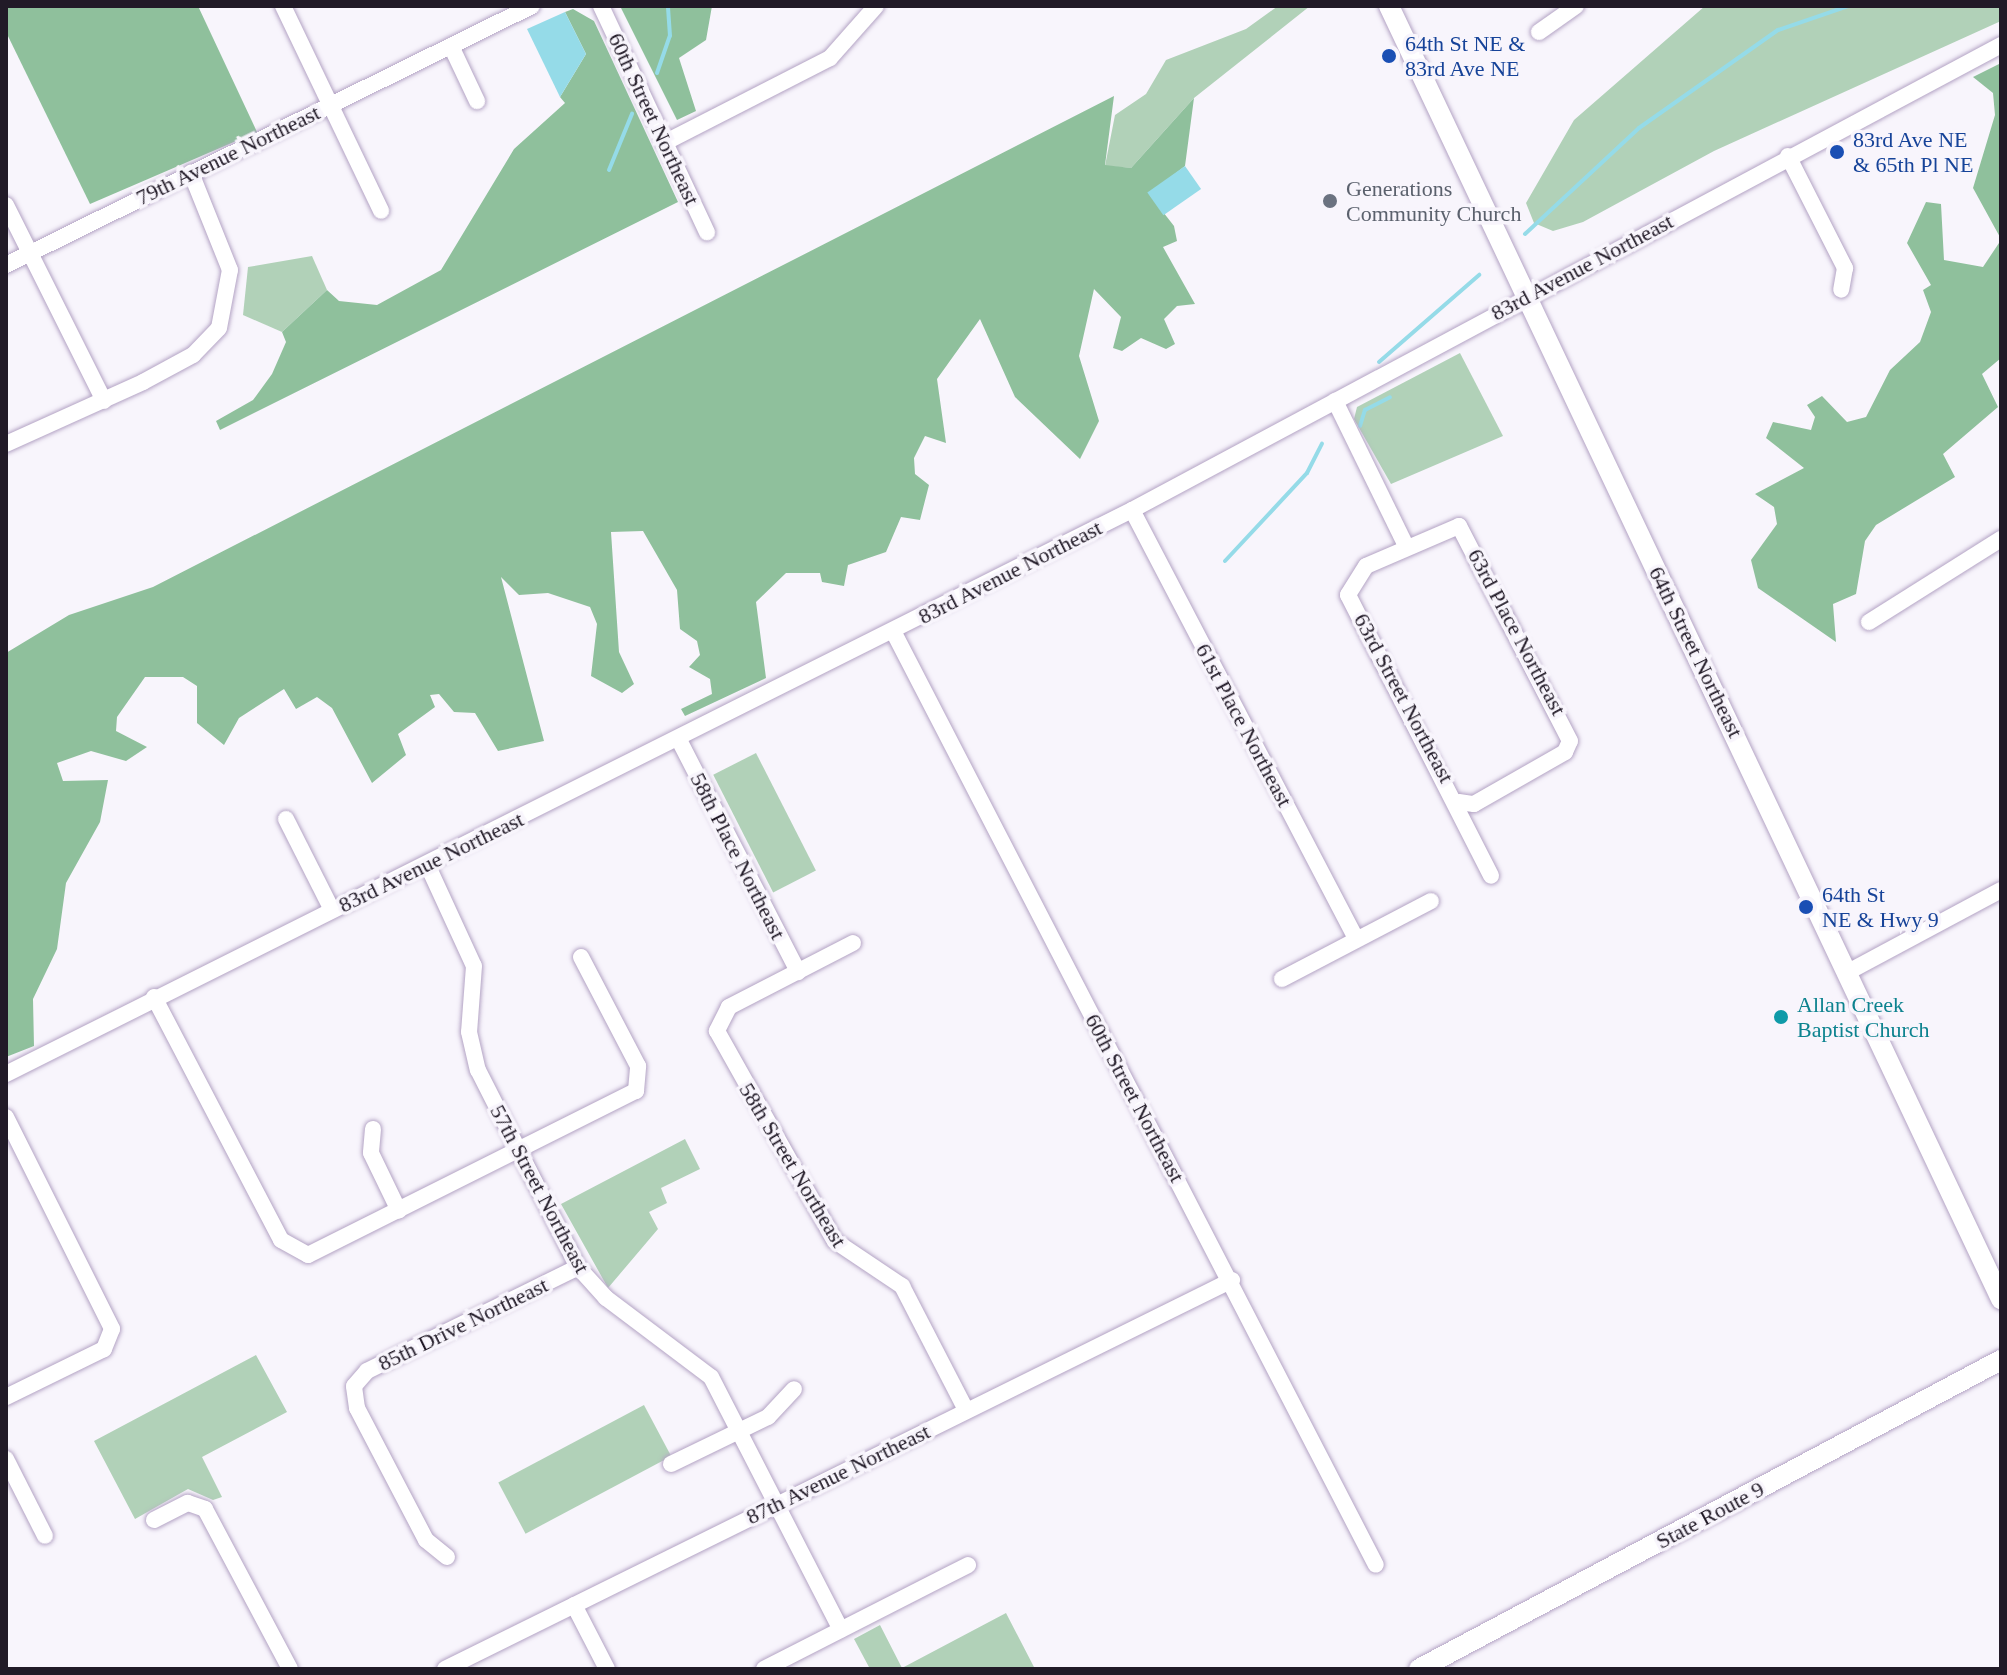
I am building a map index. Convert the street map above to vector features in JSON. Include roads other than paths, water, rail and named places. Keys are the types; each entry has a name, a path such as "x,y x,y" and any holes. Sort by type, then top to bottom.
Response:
{"main road":[{"name":"64th Street Northeast","path":"1389,6 1850,971 2001,1299"},
{"name":"State Route 9","path":"1419,1669 1448,1661 2001,1360"}],"street":[{"path":"283,6 381,211"},
{"name":"79th Avenue Northeast","path":"6,265 532,6"},
{"name":"60th Street Northeast","path":"601,6 707,232"},
{"path":"664,143 830,58 876,6"},
{"path":"1539,32 1576,6"},
{"name":"83rd Avenue Northeast","path":"6,1074 154,997 679,740 1132,510 1788,156 2001,45"},
{"path":"451,46 477,101"},
{"path":"1788,156 1845,268 1841,290"},
{"path":"6,444 104,401 193,355 225,318 227,255 191,173"},
{"path":"6,205 104,401"},
{"path":"1335,401 1406,546"},
{"name":"61st Place Northeast","path":"1132,510 1356,939"},
{"name":"63rd Place Northeast","path":"1406,546 1459,526 1570,741 1565,752 1474,804 1459,802"},
{"path":"1869,622 2001,539"},
{"name":"63rd Street Northeast","path":"1406,546 1366,566 1348,595 1459,802 1491,876"},
{"name":"60th Street Northeast","path":"893,631 1232,1280 1376,1565"},
{"name":"58th Place Northeast","path":"679,740 798,972"},
{"path":"286,819 332,910"},
{"name":"57th Street Northeast","path":"427,864 474,966 473,1056 578,1267 606,1298 705,1370 740,1431 841,1630"},
{"path":"1850,971 2001,890"},
{"path":"1282,979 1431,901"},
{"path":"798,972 853,943"},
{"path":"154,997 287,1247 317,1252 624,1101 639,1085 638,1066 581,957"},
{"name":"58th Street Northeast","path":"798,972 729,1007 716,1022 753,1103 835,1241 902,1286 966,1410"},
{"path":"6,1117 112,1329 104,1349 6,1397"},
{"path":"373,1129 371,1153 399,1211"},
{"name":"85th Drive Northeast","path":"447,1557 426,1540 357,1408 354,1386 367,1371 578,1267"},
{"name":"87th Avenue Northeast","path":"445,1669 1232,1280"},
{"path":"671,1464 768,1417 794,1389"},
{"path":"6,1459 45,1536"},
{"path":"154,1520 188,1503 205,1509 290,1669"},
{"path":"764,1669 968,1565"},
{"path":"574,1605 607,1669"}],"water":[{"path":"565,12 586,54 560,97 527,29"},
{"path":"1185,166 1201,189 1163,215 1147,192"}],"waterway":[{"path":"657,73 670,36 668,6"},
{"path":"1525,234 1639,128 1778,30 1848,6"},
{"path":"609,170 632,114"},
{"path":"1379,362 1479,275"},
{"path":"1360,426 1365,410 1390,397"},
{"path":"1225,561 1307,473 1322,444"}],"place":[{"name":"64th St NE & 83rd Ave NE","path":"1389,56"},
{"name":"83rd Ave NE & 65th Pl NE","path":"1837,152"},
{"name":"Generations Community Church","path":"1330,201"},
{"name":"64th St NE & Hwy 9","path":"1806,907"},
{"name":"Allan Creek Baptist Church","path":"1781,1017"}]}
